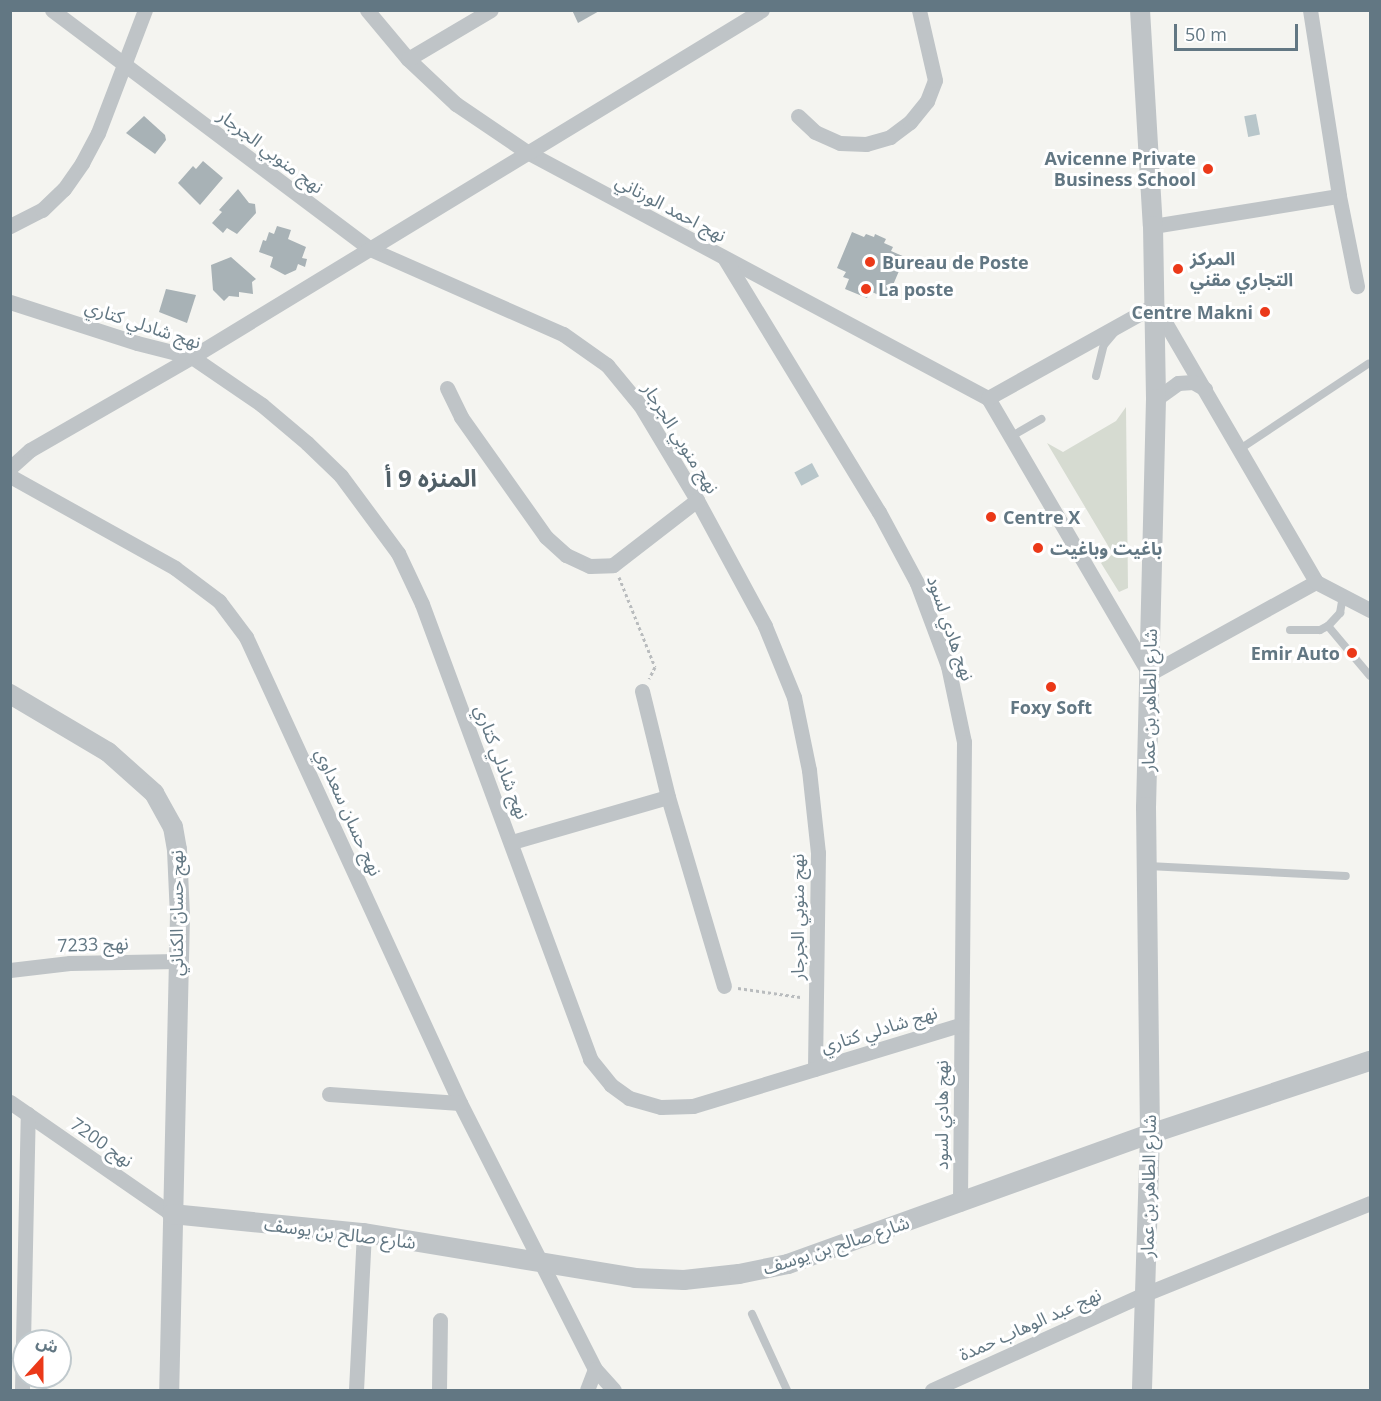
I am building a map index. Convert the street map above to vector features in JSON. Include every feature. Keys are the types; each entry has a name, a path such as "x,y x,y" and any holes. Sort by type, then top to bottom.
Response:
{"street":[{"name":"نهج منوبي الجرجار","path":"52,10 370,249 563,334 607,365 640,405 698,500 765,626 794,697 809,770 818,853 815,1069"},
{"path":"10,226 42,210 64,189 82,163 98,133 145,10"},
{"name":"نهج احمد الورتاني","path":"367,10 408,59 456,104 527,152 988,398"},
{"path":"408,59 491,10"},
{"path":"10,468 30,450 192,357 762,10"},
{"path":"798,116 814,132 840,142 866,144 890,137 910,122 927,101 935,80 919,10"},
{"name":"شارع الطاهر بن عمار","path":"1140,10 1153,226 1156,399 1147,866 1150,1134 1142,1390"},
{"path":"1310,10 1339,196 1357,285"},
{"path":"1153,226 1339,196"},
{"name":"نهج هادي لسود","path":"724,259 879,512 917,583 948,666 964,742 965,876 960,1025 960,1204"},
{"name":"نهج شادلي كتاري","path":"10,302 137,343 192,357 262,405 307,443 341,476 398,553 422,604 512,842 590,1059 611,1085 629,1098 661,1107 693,1106 960,1025"},
{"path":"1316,582 1149,674 988,398 1155,305 1316,582 1371,610"},
{"path":"1156,399 1178,384 1193,382 1205,389"},
{"path":"447,388 460,417 546,537 566,555 591,566 614,565 698,500"},
{"name":"نهج حسان سعداوي","path":"10,476 176,568 219,601 246,637 460,1103 541,1263"},
{"path":"642,691 668,797 723,986"},
{"name":"نهج حسان الكناني","path":"10,694 108,752 147,786 166,810 173,827 177,850 180,915 177,961 169,1390"},
{"path":"512,842 668,797"},
{"name":"نهج 7233","path":"10,970 70,963 177,961"},
{"name":"شارع صالح بن يوسف","path":"172,1214 364,1233 635,1278 684,1280 739,1274 788,1264 1150,1134 1371,1061"},
{"path":"328,1094 460,1103"},
{"name":"نهج 7200","path":"10,1102 172,1214"},
{"path":"22,1390 17,1327 28,1114"},
{"name":"نهج عبد الوهاب حمدة","path":"932,1390 1145,1294 1371,1203"},
{"path":"356,1390 364,1233"},
{"path":"541,1263 595,1369 614,1390"},
{"path":"439,1390 440,1320"},
{"path":"587,1390 595,1369"}],"lane":[{"path":"1096,376 1104,345 1122,324"},
{"path":"1240,449 1368,364"},
{"path":"1012,436 1041,419"},
{"path":"1290,630 1320,630 1328,626 1340,613 1343,596"},
{"path":"1328,626 1371,676"},
{"path":"1147,866 1346,876"},
{"path":"753,1314 787,1390"}],"path":[{"path":"614,565 655,667 642,691"},
{"path":"723,986 816,999"}],"shaded area":[{"path":"1256,114 1260,135 1248,137 1244,116"},
{"path":"1126,407 1128,588 1119,592 1101,563 1113,554 1047,443 1063,452 1116,421"},
{"path":"812,463 819,476 801,486 794,472"}],"building":[{"path":"572,10 601,10 578,23"},
{"path":"144,116 165,135 166,140 155,154 126,133"},
{"path":"203,161 223,178 200,205 178,183 193,166 196,169"},
{"path":"238,189 249,203 255,204 256,213 237,234 227,228 223,233 212,223 222,212 219,210"},
{"path":"277,226 291,230 288,239 306,247 302,258 307,259 305,267 298,264 296,270 285,275 270,267 273,257 259,252 263,240 266,241 269,232 274,234"},
{"path":"852,232 864,237 866,234 874,237 875,234 886,239 884,243 893,247 891,251 905,257 887,299 870,291 867,298 845,289 849,279 843,277 846,272 837,268"},
{"path":"231,257 256,279 252,282 253,294 239,292 239,297 229,296 224,301 213,290 211,265"},
{"path":"166,289 196,295 187,323 159,312"}],"place":[{"name":"Avicenne Private Business School","path":"1208,169"},
{"name":"Bureau de Poste","path":"870,262"},
{"name":"المركز التجاري مقني","path":"1178,269"},
{"name":"La poste","path":"866,289"},
{"name":"Centre Makni","path":"1265,312"},
{"name":"Centre X","path":"991,517"},
{"name":"باغيت وباغيت","path":"1038,548"},
{"name":"Emir Auto","path":"1352,653"},
{"name":"Foxy Soft","path":"1051,687"}],"district":[{"name":"المنزه 9 أ","path":"431,478"}]}
